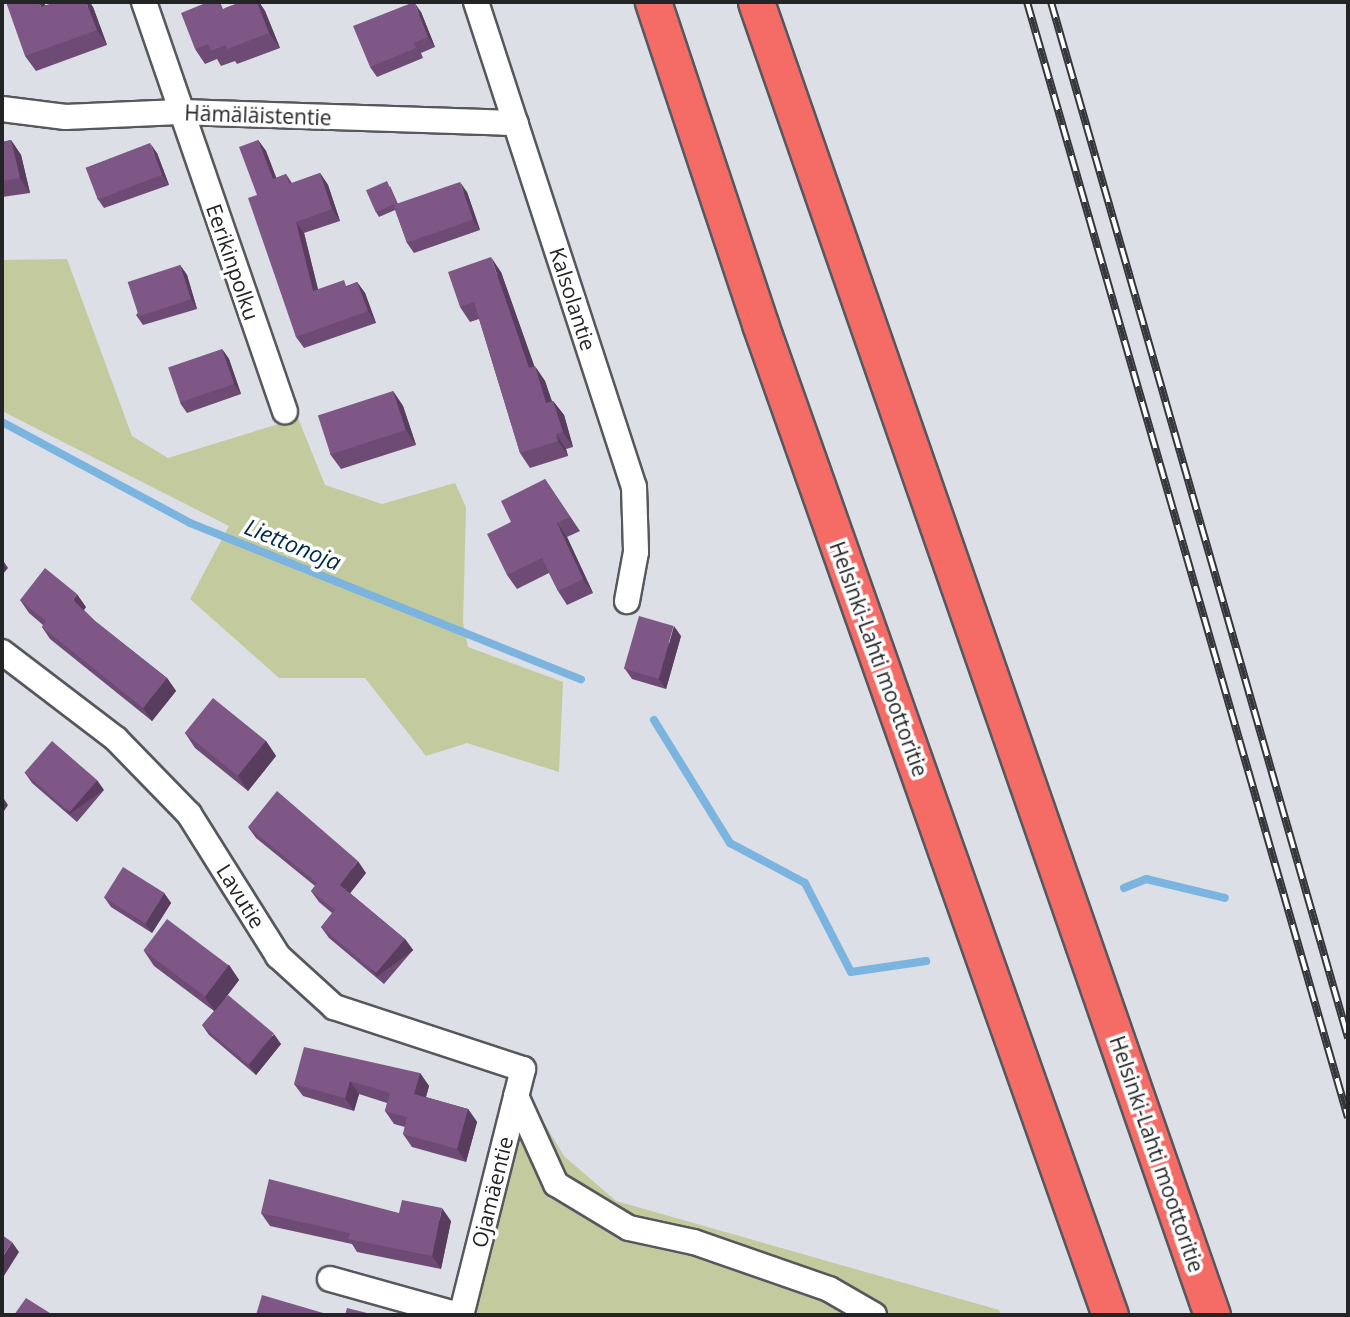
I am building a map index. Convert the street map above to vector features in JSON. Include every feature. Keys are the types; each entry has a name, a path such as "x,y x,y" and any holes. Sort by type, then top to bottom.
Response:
{"highway":[{"name":"Helsinki-Lahti moottoritie","path":"653,2 760,324 1110,1315"},
{"name":"Helsinki-Lahti moottoritie","path":"756,2 1212,1315"}],"street":[{"name":"Eerikinpolku","path":"144,2 285,411"},
{"name":"Kalsolantie","path":"476,2 634,487 636,552 627,601"},
{"name":"Hämäläistentie","path":"2,109 65,117 180,112 516,123"},
{"name":"Lavutie","path":"2,652 116,739 189,814 278,956 334,1007 523,1069"},
{"name":"Ojamäentie","path":"460,1315 523,1069"},
{"path":"516,1096 556,1184 629,1228 694,1242 829,1289 873,1315"},
{"path":"330,1279 460,1315"}],"green space":[{"path":"67,259 132,436 168,458 298,418 325,485 382,504 455,483 466,507 463,623 468,647 563,682 559,772 467,743 426,756 365,678 279,678 190,599 229,526 2,411 2,260"},
{"path":"531,1101 564,1156 616,1201 999,1310 1001,1315 444,1315"}],"building":[{"path":"6,2 39,2 41,7 55,2 86,2 97,30 25,56"},
{"path":"208,2 220,2 223,9 241,2 257,2 269,33 227,49 225,45 211,51 208,44 195,49 181,13"},
{"path":"414,2 428,37 414,43 416,48 370,67 353,26"},
{"path":"11,140 20,178 2,181 2,142"},
{"path":"258,140 273,179 286,174 289,184 320,173 332,209 296,222 313,291 344,280 346,286 357,282 368,311 296,337 248,198 257,195 239,147"},
{"path":"150,143 162,175 98,199 86,168"},
{"path":"387,181 397,203 376,212 366,190"},
{"path":"460,182 473,220 407,243 394,205"},
{"path":"491,257 529,368 535,366 546,403 553,401 563,432 556,434 558,441 520,453 474,302 460,307 448,272"},
{"path":"180,265 191,299 139,316 128,282"},
{"path":"222,349 234,384 180,403 168,368"},
{"path":"393,391 406,430 331,454 318,415"},
{"path":"545,479 570,517 557,523 583,579 558,591 542,558 507,575 487,534 511,522 501,501"},
{"path":"45,568 77,594 73,600 95,621 167,678 143,708 42,627 46,621 20,600"},
{"path":"639,616 674,626 658,679 624,669"},
{"path":"213,698 266,741 238,776 185,733"},
{"path":"52,741 97,780 70,812 24,773"},
{"path":"277,791 358,861 340,885 405,939 376,973 321,927 335,910 311,891 317,883 248,827"},
{"path":"123,867 165,893 145,923 104,898"},
{"path":"167,919 228,965 205,996 144,950"},
{"path":"228,995 274,1034 248,1064 202,1026"},
{"path":"304,1047 420,1073 414,1094 468,1109 457,1149 403,1134 407,1117 385,1111 390,1093 350,1081 345,1098 294,1084"},
{"path":"269,1179 399,1213 402,1200 442,1208 432,1256 348,1239 350,1233 261,1213"},
{"path":"2,1235 12,1242 2,1258"},
{"path":"262,1295 330,1315 256,1315"},
{"path":"26,1298 53,1315 14,1315"},
{"path":"347,1308 375,1315 345,1315"}],"waterway":[{"name":"Liettonoja","path":"2,422 190,523 581,679"},
{"name":"Liettonoja","path":"654,720 730,843 805,883 851,972 926,961"},
{"name":"Liettonoja","path":"1124,888 1146,879 1225,898"}],"railway":[{"path":"1027,2 1348,1118"},
{"path":"1051,2 1348,1038"}]}
